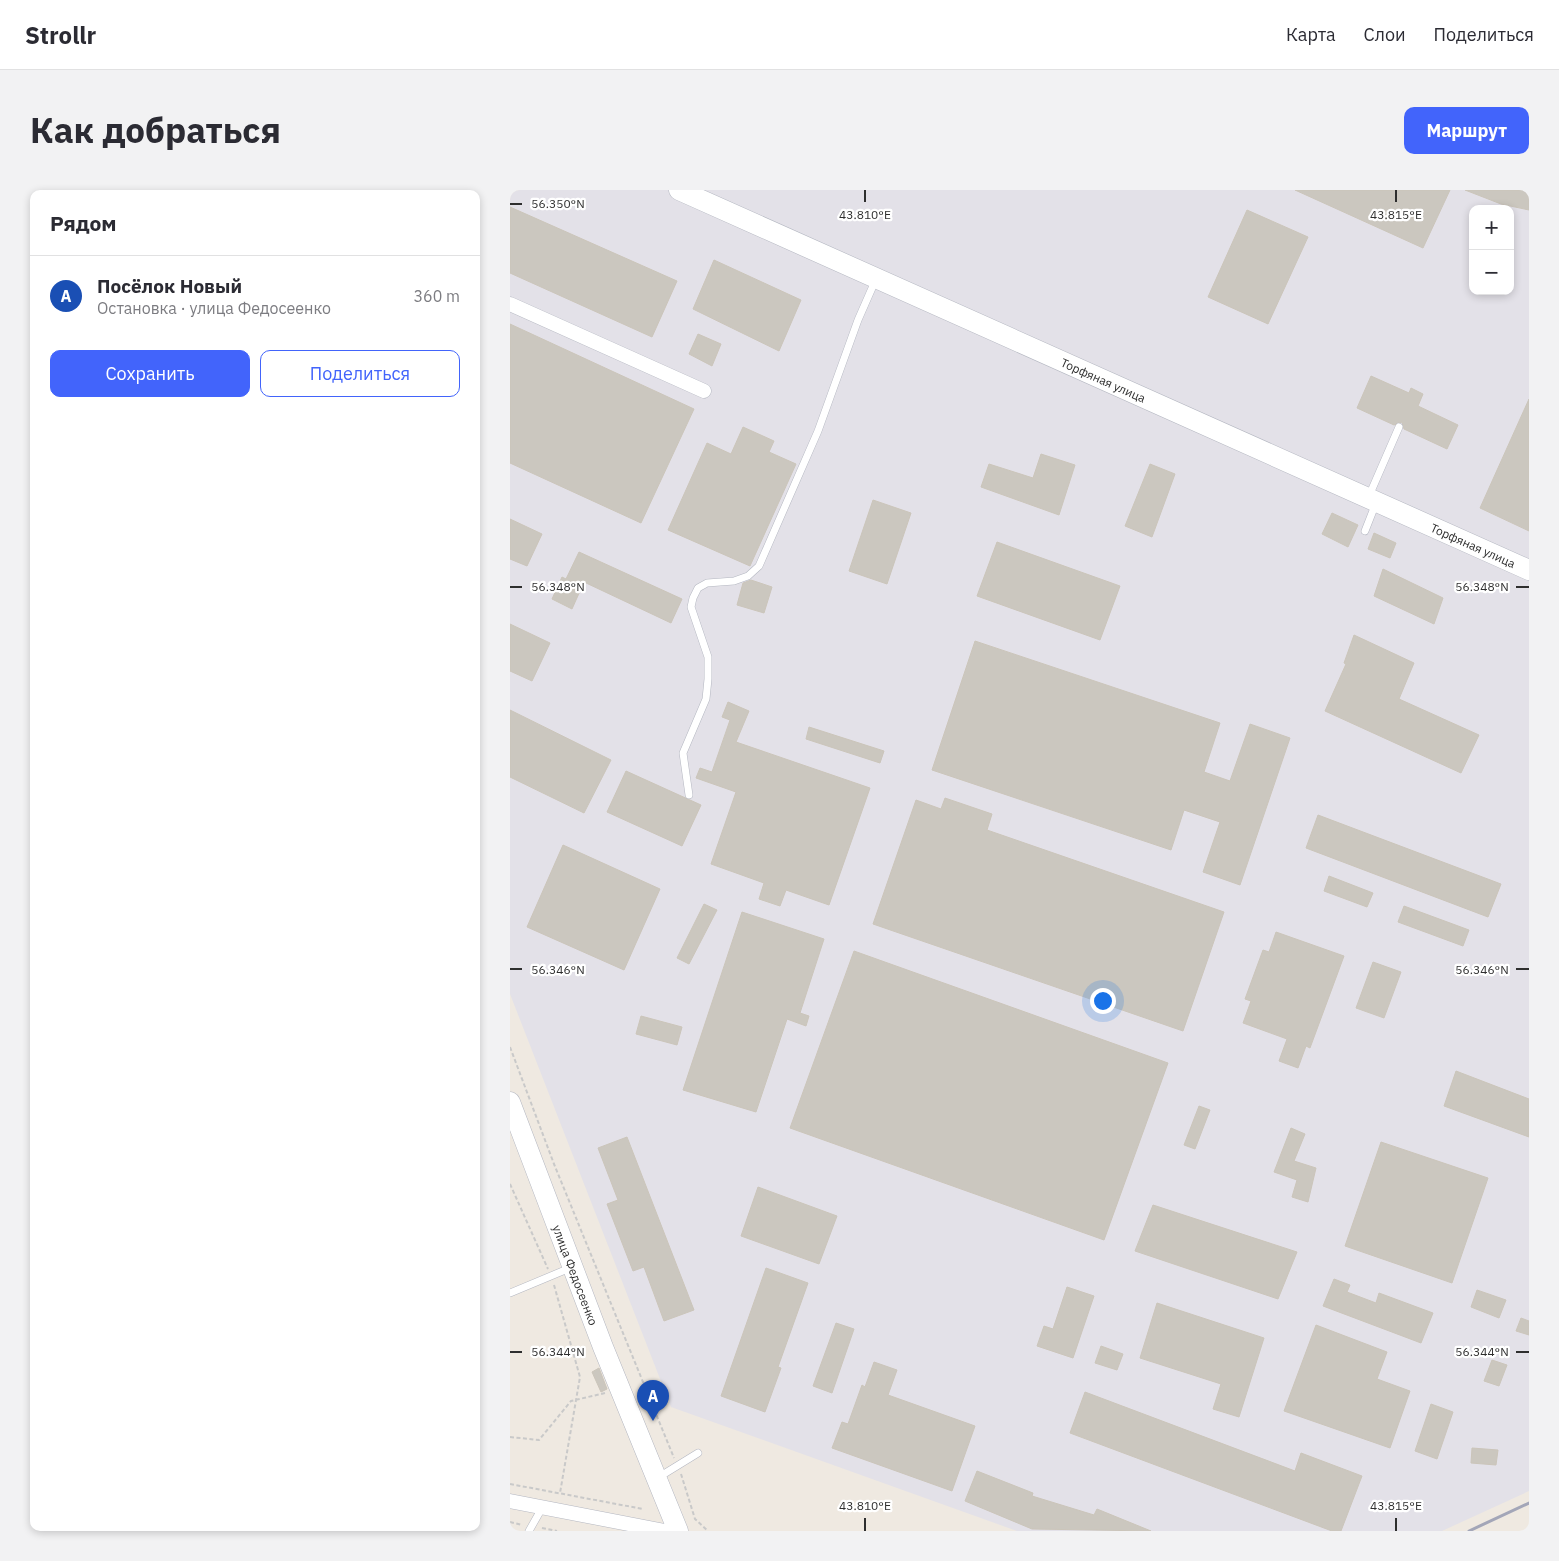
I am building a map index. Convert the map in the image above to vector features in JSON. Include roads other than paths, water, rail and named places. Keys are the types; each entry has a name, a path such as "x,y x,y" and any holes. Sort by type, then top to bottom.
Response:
{"street":[{"name":"Торфяная улица","path":"679,190 1529,570"},
{"path":"510,304 704,391"},
{"name":"улица Федосеенко","path":"510,1102 620,1389 678,1531"},
{"path":"510,1501 665,1531"}],"lane":[{"path":"689,795 683,753 706,699 708,679 708,657 691,607 693,598 698,588 707,584 734,581 748,576 759,566 818,431 858,320 876,278"},
{"path":"1365,531 1372,500 1399,427"},
{"path":"510,1293 573,1267"},
{"path":"656,1478 698,1453"},
{"path":"529,1531 542,1508"}],"railway":[{"path":"1469,1531 1529,1503"}],"place":[{"name":"Посёлок Новый","path":"653,1421"}]}
